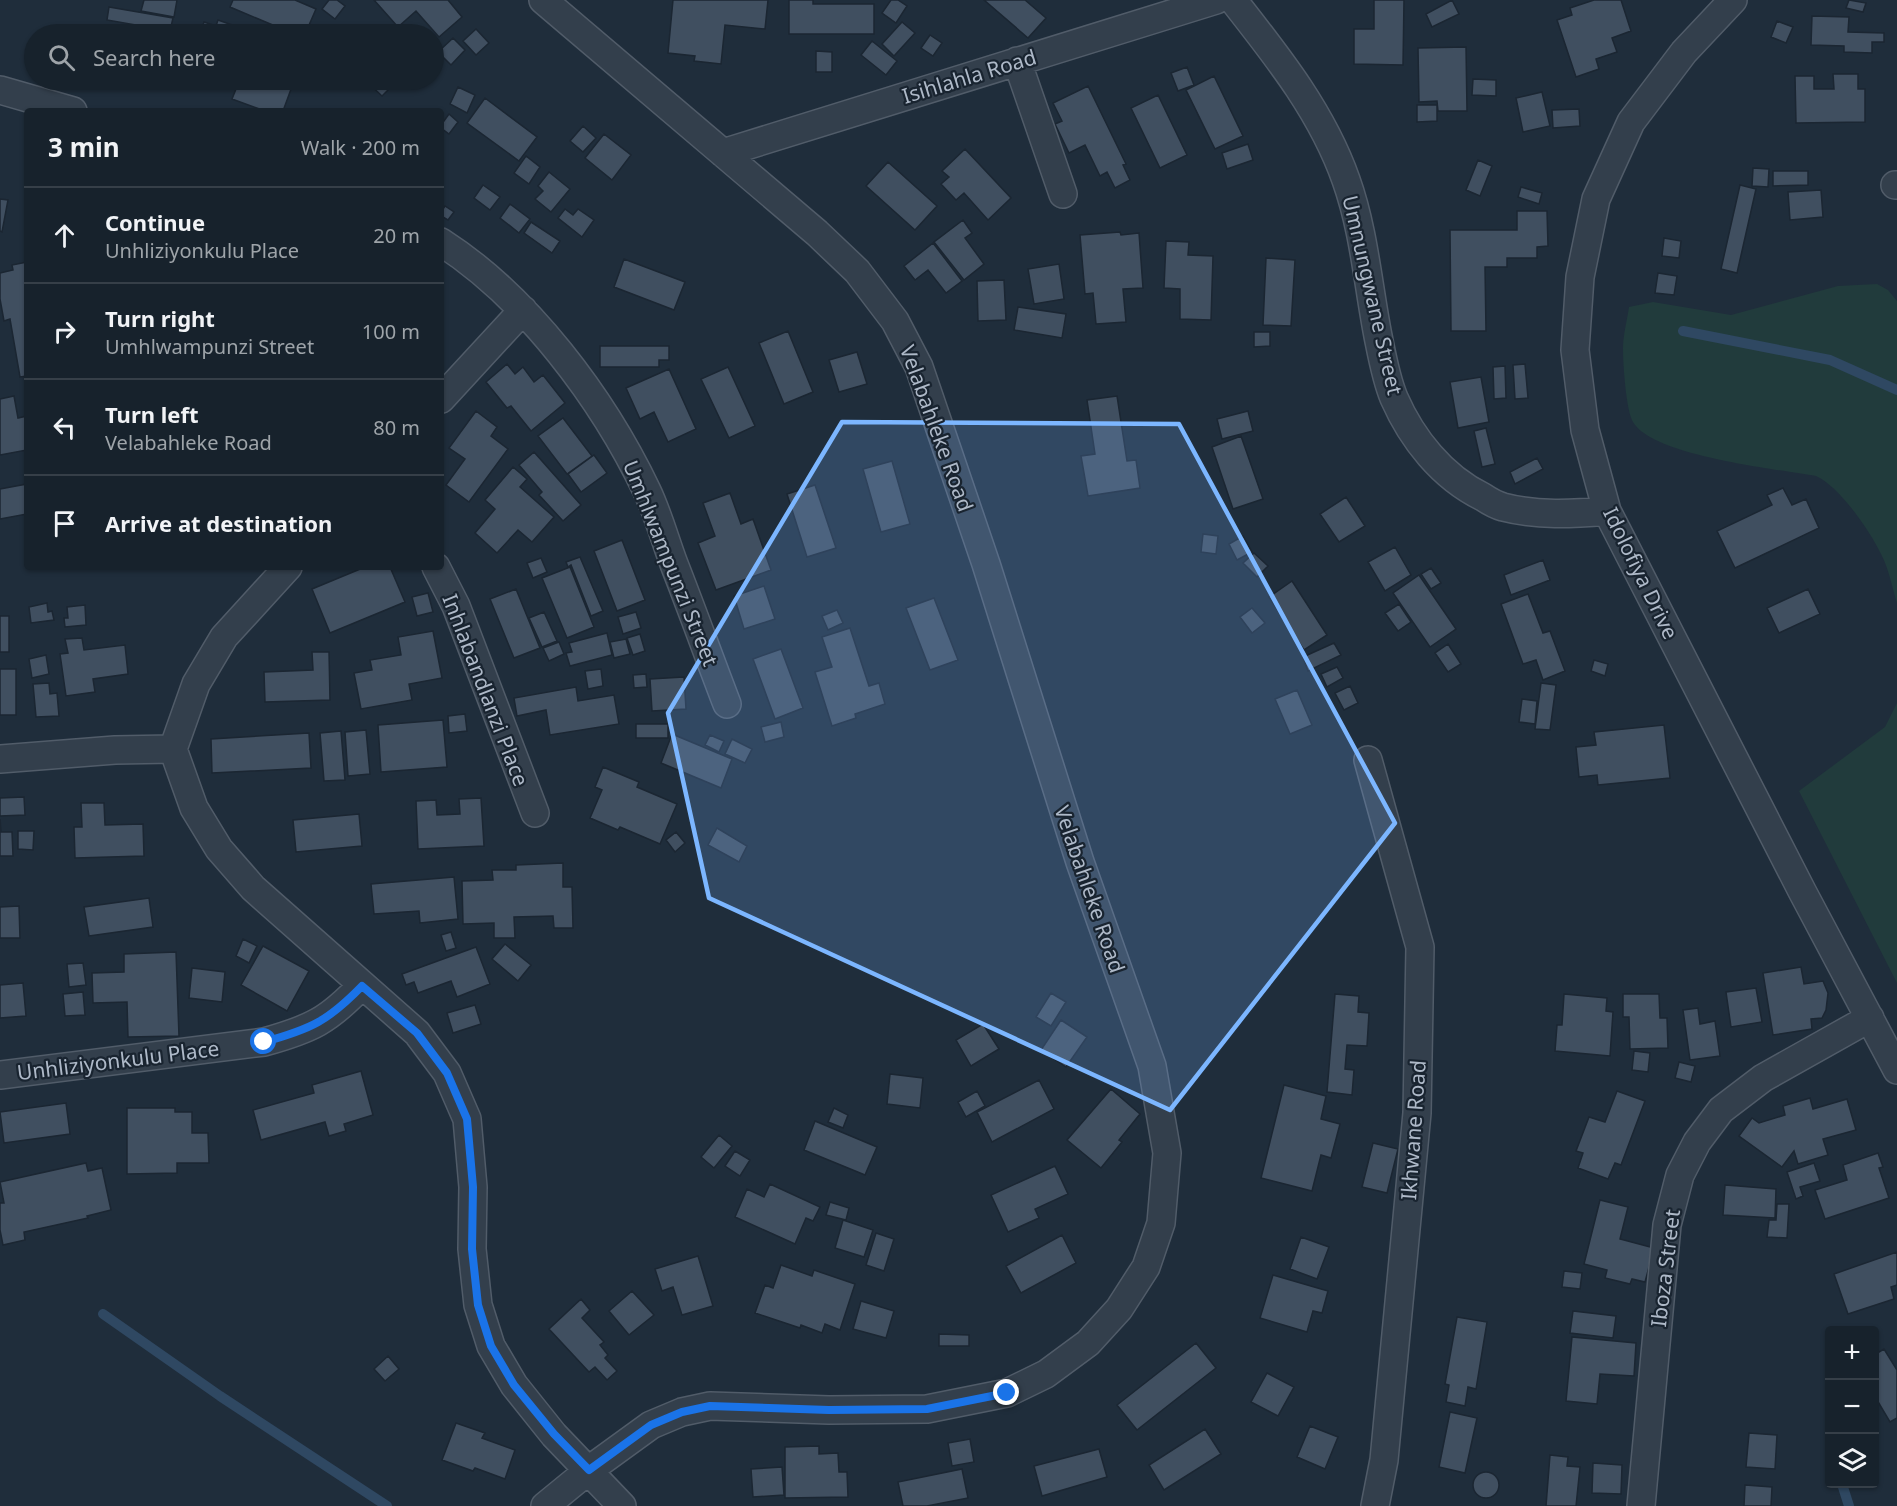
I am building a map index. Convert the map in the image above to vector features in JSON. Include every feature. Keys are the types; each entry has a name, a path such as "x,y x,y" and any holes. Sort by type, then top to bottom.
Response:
{"street":[{"name":"Velabahleke Road","path":"543,0 817,233 857,271 896,321 919,367 986,564 1080,862 1152,1065 1167,1153 1161,1223 1146,1267 1119,1309 1088,1343 1047,1374 1007,1393 927,1409 829,1410 710,1406 682,1412 651,1425 589,1470 545,1506"},
{"name":"Isihlahla Road","path":"723,153 1216,0"},
{"name":"Umnungwane Street","path":"1233,0 1281,61 1322,124 1347,181 1360,232 1381,350 1393,396 1410,430 1440,467 1468,490 1500,506 1543,513 1607,511"},
{"name":"Idolofiya Drive","path":"1732,0 1684,52 1631,123 1596,199 1580,277 1575,350 1585,430 1607,511 1897,1070"},
{"path":"1017,61 1063,194"},
{"path":"0,90 63,108"},
{"name":"Umhlwampunzi Street","path":"444,244 468,259 523,310 570,367 614,428 648,493 727,704"},
{"path":"444,396 523,310"},
{"path":"285,570 224,637 195,684 173,749 194,808 219,849 253,888 417,1033 447,1073 467,1119 473,1187 473,1260 478,1305 491,1346 514,1385 554,1434 622,1506"},
{"name":"Inhlabandlanzi Place","path":"438,570 456,606 535,813"},
{"path":"0,759 115,750 173,749"},
{"name":"Ikhwane Road","path":"1368,760 1419,947 1417,1113 1384,1460 1375,1506"},
{"name":"Unhliziyonkulu Place","path":"0,1075 264,1042 298,1032 323,1020 340,1008 362,986"},
{"name":"Iboza Street","path":"1641,1506 1667,1225 1680,1175 1697,1142 1721,1110 1762,1078 1869,1018"}],"highlighted area":[{"path":"842,422 1179,424 1395,823 1170,1110 709,898 668,713"}],"green space":[{"path":"1877,284 1888,290 1897,301 1897,603 1886,566 1876,544 1853,510 1825,481 1816,476 1746,465 1689,452 1664,444 1645,434 1633,422 1631,416 1624,365 1623,349 1629,307 1653,302 1731,315 1838,286"},
{"path":"1897,703 1897,983 1799,791 1885,727"}],"building":[{"path":"144,0 177,0 174,17 141,11"},
{"path":"233,0 295,0 316,9 309,24 270,24 230,7"},
{"path":"329,0 337,0 345,6 335,19 322,9"},
{"path":"374,0 448,0 462,17 444,33 444,24 428,24 416,11 401,24 395,24"},
{"path":"673,0 768,0 765,29 725,25 721,64 694,61 695,56 668,53"},
{"path":"789,0 813,0 813,4 874,4 874,34 789,34"},
{"path":"891,0 898,0 907,6 896,23 882,13"},
{"path":"984,0 1025,0 1046,18 1028,38"},
{"path":"1374,0 1404,0 1403,65 1354,64 1354,29 1374,29"},
{"path":"1452,0 1459,14 1432,27 1426,14"},
{"path":"1594,0 1621,0 1631,31 1612,38 1617,52 1596,59 1599,69 1576,77 1557,20 1572,15 1570,8"},
{"path":"1849,0 1866,3 1863,12 1846,8"},
{"path":"109,7 173,18 172,24 130,24 107,20"},
{"path":"1812,16 1849,17 1848,32 1884,33 1884,42 1872,42 1872,53 1844,52 1844,46 1811,45"},
{"path":"218,20 229,24 217,24"},
{"path":"1777,21 1793,27 1786,43 1771,37"},
{"path":"902,22 915,33 894,56 882,44"},
{"path":"476,29 489,43 476,55 463,41"},
{"path":"930,35 942,43 933,56 921,48"},
{"path":"453,38 465,50 451,65 444,58 444,46"},
{"path":"872,41 897,61 886,75 861,55"},
{"path":"1466,47 1467,111 1438,111 1437,101 1419,102 1418,48"},
{"path":"816,51 832,52 832,72 816,72"},
{"path":"1187,67 1194,85 1178,91 1171,73"},
{"path":"1833,74 1858,74 1858,89 1865,89 1865,122 1796,123 1795,76 1814,76 1814,89 1834,89"},
{"path":"1214,76 1243,136 1215,149 1186,90"},
{"path":"1473,79 1496,80 1496,96 1472,95"},
{"path":"1088,86 1126,164 1123,165 1130,180 1115,188 1107,172 1100,176 1085,145 1069,153 1055,124 1062,121 1053,103"},
{"path":"458,87 475,95 467,113 450,104"},
{"path":"236,90 291,90 284,108 257,108 232,99"},
{"path":"376,90 388,90 382,96"},
{"path":"1542,92 1550,126 1523,132 1516,98"},
{"path":"1158,95 1187,155 1160,168 1131,108"},
{"path":"485,98 537,137 519,161 467,123"},
{"path":"1417,105 1437,105 1437,121 1417,122"},
{"path":"1579,109 1580,126 1553,128 1552,110"},
{"path":"449,114 458,122 449,134 444,130 444,121"},
{"path":"583,126 596,138 583,152 570,141"},
{"path":"604,134 631,155 612,180 585,158"},
{"path":"1248,144 1253,160 1227,169 1222,153"},
{"path":"965,149 1011,198 988,220 964,193 956,200 941,184 949,177 942,171"},
{"path":"526,156 540,167 529,184 514,173"},
{"path":"1478,160 1492,166 1480,196 1466,190"},
{"path":"888,162 937,206 915,230 866,186"},
{"path":"1753,168 1769,169 1768,187 1752,186"},
{"path":"1773,171 1808,171 1808,185 1773,186"},
{"path":"549,172 570,189 551,212 535,199 543,191 538,186"},
{"path":"483,185 500,197 490,210 474,198"},
{"path":"1740,185 1756,189 1737,273 1721,269"},
{"path":"1521,187 1542,193 1539,204 1518,197"},
{"path":"1821,190 1823,217 1790,220 1788,192"},
{"path":"0,199 8,200 2,232 0,231"},
{"path":"510,204 530,219 519,233 500,218"},
{"path":"444,208 454,212 448,220 444,218"},
{"path":"565,209 573,215 578,209 594,220 582,237 558,218"},
{"path":"1517,211 1547,211 1548,246 1537,247 1537,258 1507,258 1507,267 1485,267 1486,331 1451,331 1450,230 1517,230"},
{"path":"963,220 972,233 965,238 984,264 964,280 934,242"},
{"path":"531,222 560,241 552,253 524,233"},
{"path":"1120,232 1121,235 1139,233 1143,288 1123,289 1126,322 1096,324 1093,293 1085,294 1080,235"},
{"path":"1664,238 1681,241 1679,258 1662,256"},
{"path":"1166,241 1189,242 1188,255 1213,256 1211,320 1180,319 1180,289 1164,288"},
{"path":"933,243 962,281 946,293 928,270 915,280 904,266"},
{"path":"1266,258 1295,260 1291,326 1263,325"},
{"path":"624,259 685,282 674,310 614,287"},
{"path":"24,263 24,376 20,377 10,319 4,321 0,299 0,273 13,270 12,265"},
{"path":"1059,264 1064,299 1034,304 1028,269"},
{"path":"1658,273 1677,276 1674,295 1655,293"},
{"path":"1004,280 1006,320 978,321 977,281"},
{"path":"1018,307 1066,314 1062,338 1014,330"},
{"path":"788,331 813,392 784,404 759,343"},
{"path":"1254,332 1270,332 1270,346 1254,347"},
{"path":"600,346 669,346 669,360 659,360 659,367 600,367"},
{"path":"857,352 867,384 839,392 829,360"},
{"path":"507,364 515,374 523,367 534,382 543,375 565,403 531,431 511,406 507,408 486,382"},
{"path":"1525,364 1528,398 1515,399 1513,365"},
{"path":"1505,366 1506,398 1494,399 1493,367"},
{"path":"728,367 755,426 729,438 701,379"},
{"path":"669,369 696,429 668,442 654,412 640,419 626,388"},
{"path":"1481,377 1489,422 1458,428 1450,382"},
{"path":"14,396 18,418 24,417 24,451 0,455 0,399"},
{"path":"1117,396 1127,461 1136,460 1140,488 1088,496 1081,456 1095,454 1087,400"},
{"path":"476,411 497,427 491,436 508,449 469,502 446,485 465,459 449,448"},
{"path":"1248,411 1253,431 1222,439 1217,419"},
{"path":"563,418 592,456 567,474 538,436"},
{"path":"1486,428 1495,464 1482,467 1474,431"},
{"path":"1241,436 1263,499 1233,509 1212,447"},
{"path":"534,452 581,505 563,521 539,495 542,492 519,465"},
{"path":"594,455 607,473 581,492 568,474"},
{"path":"1537,458 1543,469 1515,484 1510,472"},
{"path":"892,461 910,524 881,532 863,469"},
{"path":"513,467 527,479 520,487 554,517 532,542 518,530 497,553 475,533 495,509 485,500"},
{"path":"24,485 24,515 0,519 0,489"},
{"path":"815,485 836,548 807,557 787,494"},
{"path":"1783,488 1792,505 1806,499 1819,528 1735,568 1717,531 1772,505 1767,495"},
{"path":"730,493 741,524 753,519 771,570 716,590 698,543 715,536 703,503"},
{"path":"1346,497 1365,526 1339,542 1320,514"},
{"path":"1203,534 1218,536 1216,554 1201,552"},
{"path":"1243,536 1252,552 1237,560 1229,544"},
{"path":"622,540 645,600 617,611 594,551"},
{"path":"1395,547 1411,575 1385,591 1368,562"},
{"path":"1254,553 1268,566 1257,577 1243,563"},
{"path":"580,557 603,611 591,616 571,565 568,567 566,562"},
{"path":"541,558 547,572 533,578 527,563"},
{"path":"1543,560 1550,580 1511,595 1504,575"},
{"path":"570,567 594,627 567,638 542,578"},
{"path":"1431,568 1441,583 1431,589 1421,574"},
{"path":"358,570 391,570 405,602 330,633 312,589"},
{"path":"1419,575 1456,629 1430,647 1393,593"},
{"path":"1292,581 1327,635 1304,650 1269,597"},
{"path":"764,586 775,619 744,629 734,596"},
{"path":"516,589 540,648 514,658 490,599"},
{"path":"1808,589 1820,614 1779,633 1767,608"},
{"path":"428,593 433,612 417,616 412,597"},
{"path":"1528,594 1543,633 1550,631 1565,671 1543,680 1536,660 1523,664 1501,604"},
{"path":"934,598 958,660 930,670 906,608"},
{"path":"47,603 48,612 52,611 54,620 31,623 29,607"},
{"path":"1399,604 1411,622 1398,631 1385,613"},
{"path":"85,605 86,625 65,627 64,618 68,618 67,607"},
{"path":"1252,608 1265,623 1252,633 1240,617"},
{"path":"837,610 843,623 828,630 822,616"},
{"path":"544,612 557,641 542,647 529,618"},
{"path":"636,612 641,628 623,634 618,617"},
{"path":"0,616 9,616 9,652 0,652"},
{"path":"850,628 869,686 879,683 885,704 855,714 856,718 832,726 815,672 832,667 822,637"},
{"path":"433,631 442,678 409,684 412,700 361,709 354,673 372,670 370,660 401,655 398,637"},
{"path":"607,633 612,655 570,666 566,653 572,652 569,643"},
{"path":"640,634 645,651 633,655 627,638"},
{"path":"82,638 84,650 125,645 128,674 93,679 95,692 66,696 60,654 68,653 65,639"},
{"path":"626,639 630,654 614,658 610,642"},
{"path":"559,642 564,654 549,661 543,648"},
{"path":"1334,643 1341,655 1308,671 1303,657"},
{"path":"1448,644 1461,664 1448,672 1435,653"},
{"path":"781,649 803,708 775,719 753,659"},
{"path":"312,652 329,652 330,700 265,702 264,672 313,670"},
{"path":"46,655 49,674 32,678 29,659"},
{"path":"1594,660 1608,664 1605,676 1591,671"},
{"path":"1337,667 1343,678 1327,687 1321,674"},
{"path":"0,669 16,669 16,715 0,715"},
{"path":"601,669 603,686 588,689 585,671"},
{"path":"646,674 647,687 634,688 633,675"},
{"path":"684,677 686,709 652,711 650,679"},
{"path":"49,683 50,694 57,693 59,716 36,717 33,684"},
{"path":"1541,683 1556,685 1550,730 1535,729"},
{"path":"1350,686 1358,703 1344,710 1335,693"},
{"path":"576,687 578,701 614,695 619,724 550,735 546,710 517,716 514,698"},
{"path":"1297,690 1312,725 1290,734 1275,699"},
{"path":"1522,699 1537,701 1535,724 1519,722"},
{"path":"465,714 467,731 449,733 448,716"},
{"path":"443,720 447,767 381,772 378,725"},
{"path":"781,722 784,737 765,742 761,727"},
{"path":"636,724 668,724 668,738 636,738"},
{"path":"1664,725 1670,778 1598,785 1597,775 1579,777 1576,747 1596,745 1594,732"},
{"path":"366,730 370,774 348,776 345,732"},
{"path":"341,731 345,780 324,781 320,733"},
{"path":"309,733 311,768 212,773 211,739"},
{"path":"672,734 732,759 721,788 661,763"},
{"path":"710,735 724,741 719,752 705,745"},
{"path":"732,739 752,749 745,763 725,754"},
{"path":"603,767 639,782 637,787 677,804 660,844 620,827 618,830 590,818 602,790 595,787"},
{"path":"24,797 25,815 0,816 0,798"},
{"path":"481,798 484,846 418,849 416,801 436,800 437,815 460,814 459,799"},
{"path":"81,803 104,803 105,825 143,824 144,856 75,858 74,827 82,827"},
{"path":"359,814 362,846 296,852 293,820"},
{"path":"0,819 1,832 12,832 13,856 0,856"},
{"path":"717,828 747,846 739,862 708,845"},
{"path":"18,831 34,831 33,850 18,849"},
{"path":"676,832 685,843 675,852 666,840"},
{"path":"563,863 563,887 572,887 573,928 554,928 553,916 514,917 515,938 494,938 494,923 463,924 462,881 493,880 492,870 516,870 516,865"},
{"path":"454,877 458,919 420,923 419,911 374,914 371,884"},
{"path":"149,898 153,927 89,936 84,907"},
{"path":"19,906 20,938 0,938 0,907"},
{"path":"451,932 456,948 446,951 441,935"},
{"path":"243,939 257,946 249,963 236,956"},
{"path":"505,944 531,965 518,981 492,959"},
{"path":"263,946 309,971 287,1011 241,985"},
{"path":"476,947 490,984 457,997 451,981 418,993 414,982 406,985 402,974"},
{"path":"176,952 179,1036 128,1037 127,1002 93,1003 92,973 124,972 124,954"},
{"path":"83,963 86,985 69,987 67,964"},
{"path":"1801,967 1804,984 1823,981 1828,993 1826,1010 1822,1018 1811,1019 1812,1029 1773,1035 1763,973"},
{"path":"192,968 225,972 222,1002 189,998"},
{"path":"23,983 26,1016 0,1018 0,985"},
{"path":"1756,988 1762,1022 1731,1027 1726,992"},
{"path":"83,992 85,1015 65,1016 63,994"},
{"path":"1051,993 1066,1002 1051,1026 1036,1017"},
{"path":"1335,994 1359,996 1358,1012 1369,1013 1367,1046 1347,1045 1345,1069 1354,1070 1352,1095 1327,1092"},
{"path":"1564,994 1607,998 1606,1011 1613,1012 1610,1056 1555,1051 1557,1025 1562,1025"},
{"path":"1623,994 1659,994 1660,1018 1667,1018 1668,1048 1630,1049 1629,1017 1623,1017"},
{"path":"475,1005 481,1024 453,1033 447,1013"},
{"path":"1698,1008 1700,1024 1715,1021 1720,1056 1690,1060 1683,1010"},
{"path":"1061,1020 1087,1037 1066,1067 1041,1050"},
{"path":"983,1024 999,1049 971,1066 956,1040"},
{"path":"1634,1051 1650,1053 1648,1072 1632,1070"},
{"path":"1679,1062 1695,1066 1691,1082 1675,1078"},
{"path":"361,1071 373,1115 344,1124 346,1131 329,1136 325,1122 261,1140 253,1110 314,1093 312,1085"},
{"path":"890,1074 923,1078 920,1108 887,1104"},
{"path":"1039,1080 1054,1109 992,1142 977,1112"},
{"path":"1284,1085 1326,1096 1321,1119 1340,1124 1331,1158 1321,1155 1312,1191 1261,1178"},
{"path":"1111,1089 1140,1114 1119,1140 1122,1142 1101,1168 1067,1140"},
{"path":"977,1091 985,1106 966,1117 958,1102"},
{"path":"1617,1091 1645,1101 1621,1165 1615,1163 1608,1179 1578,1168 1583,1153 1576,1151 1589,1117 1605,1122"},
{"path":"1810,1098 1813,1109 1847,1099 1856,1130 1823,1139 1828,1155 1798,1164 1794,1151 1782,1167 1739,1136 1752,1118 1759,1123 1785,1115 1783,1106"},
{"path":"66,1103 70,1134 4,1143 0,1112"},
{"path":"127,1108 175,1108 175,1112 192,1112 192,1133 208,1133 209,1163 177,1163 177,1173 127,1174"},
{"path":"834,1108 848,1115 843,1128 828,1122"},
{"path":"815,1121 877,1147 865,1175 804,1150"},
{"path":"719,1135 732,1146 714,1168 701,1157"},
{"path":"1373,1143 1398,1149 1387,1193 1362,1187"},
{"path":"735,1151 750,1160 740,1176 725,1166"},
{"path":"1878,1153 1883,1167 1879,1168 1889,1198 1825,1219 1815,1190 1847,1180 1843,1165"},
{"path":"86,1163 88,1171 102,1168 111,1210 87,1216 88,1218 24,1232 25,1240 3,1245 0,1230 0,1203 4,1203 0,1182"},
{"path":"1814,1163 1820,1181 1800,1187 1803,1196 1796,1199 1787,1172"},
{"path":"1055,1166 1068,1194 1035,1209 1039,1218 1008,1232 991,1195"},
{"path":"770,1184 820,1207 813,1221 806,1218 795,1244 735,1217 747,1189 764,1197"},
{"path":"1725,1185 1776,1189 1775,1218 1723,1215"},
{"path":"1600,1200 1628,1207 1620,1239 1654,1248 1645,1282 1632,1279 1630,1284 1605,1278 1607,1270 1584,1264"},
{"path":"830,1202 849,1208 846,1220 826,1215"},
{"path":"1777,1204 1789,1204 1787,1238 1767,1237 1769,1220 1776,1220"},
{"path":"843,1220 873,1230 864,1257 835,1248"},
{"path":"876,1233 894,1239 884,1271 866,1265"},
{"path":"1062,1235 1076,1263 1021,1293 1006,1266"},
{"path":"1301,1237 1329,1247 1317,1279 1290,1269"},
{"path":"1897,1252 1897,1285 1891,1287 1894,1299 1848,1314 1834,1274"},
{"path":"698,1256 713,1306 682,1315 673,1287 662,1291 655,1269"},
{"path":"781,1265 812,1276 814,1270 855,1284 840,1330 825,1324 822,1333 755,1313 765,1285 773,1288"},
{"path":"1564,1271 1582,1273 1580,1289 1562,1287"},
{"path":"1273,1275 1328,1291 1322,1313 1313,1311 1307,1332 1260,1318"},
{"path":"632,1291 654,1315 629,1335 609,1311"},
{"path":"581,1299 590,1310 582,1318 604,1342 600,1345 608,1355 605,1358 617,1371 607,1380 595,1367 589,1372 549,1329"},
{"path":"861,1301 894,1311 886,1338 853,1329"},
{"path":"1573,1311 1616,1316 1613,1338 1570,1333"},
{"path":"1457,1317 1487,1322 1476,1389 1468,1387 1465,1406 1446,1402 1449,1385 1445,1384"},
{"path":"939,1334 969,1335 969,1346 939,1346"},
{"path":"1572,1337 1636,1343 1634,1376 1600,1374 1597,1404 1566,1401"},
{"path":"1196,1343 1216,1368 1137,1430 1117,1405"},
{"path":"1884,1349 1897,1370 1897,1418 1890,1422 1879,1403 1879,1352"},
{"path":"388,1356 399,1369 385,1381 374,1369"},
{"path":"1267,1373 1294,1387 1278,1416 1251,1402"},
{"path":"1450,1412 1477,1418 1465,1473 1439,1467"},
{"path":"456,1423 485,1433 482,1438 515,1450 505,1479 475,1468 473,1471 442,1460"},
{"path":"1310,1426 1338,1437 1325,1469 1297,1457"},
{"path":"1205,1429 1221,1454 1164,1490 1149,1465"},
{"path":"1749,1433 1777,1435 1775,1469 1746,1467"},
{"path":"970,1439 974,1462 952,1466 948,1443"},
{"path":"819,1446 819,1454 838,1453 839,1472 847,1472 848,1497 785,1498 785,1447"},
{"path":"1099,1449 1107,1477 1042,1496 1034,1466"},
{"path":"1550,1455 1568,1457 1567,1466 1580,1467 1576,1506 1546,1506"},
{"path":"1593,1463 1622,1465 1621,1494 1592,1493"},
{"path":"782,1467 784,1495 753,1497 751,1469"},
{"path":"962,1469 968,1498 927,1506 903,1506 898,1482"},
{"path":"1486,1472 1495,1476 1499,1485 1495,1494 1486,1498 1477,1494 1473,1485 1477,1476"},
{"path":"1745,1485 1772,1487 1771,1506 1744,1506"}],"waterway":[{"path":"1683,331 1830,360 1897,390"},
{"path":"103,1314 220,1396 387,1506"},
{"path":"1843,1488 1849,1506"}],"route":[{"path":"264,1042 298,1032 323,1020 340,1008 362,986 417,1033 447,1073 467,1119 473,1187 472,1249 478,1305 491,1346 514,1385 554,1434 589,1470 651,1425 682,1412 710,1406 829,1410 927,1409 1007,1393"}]}
